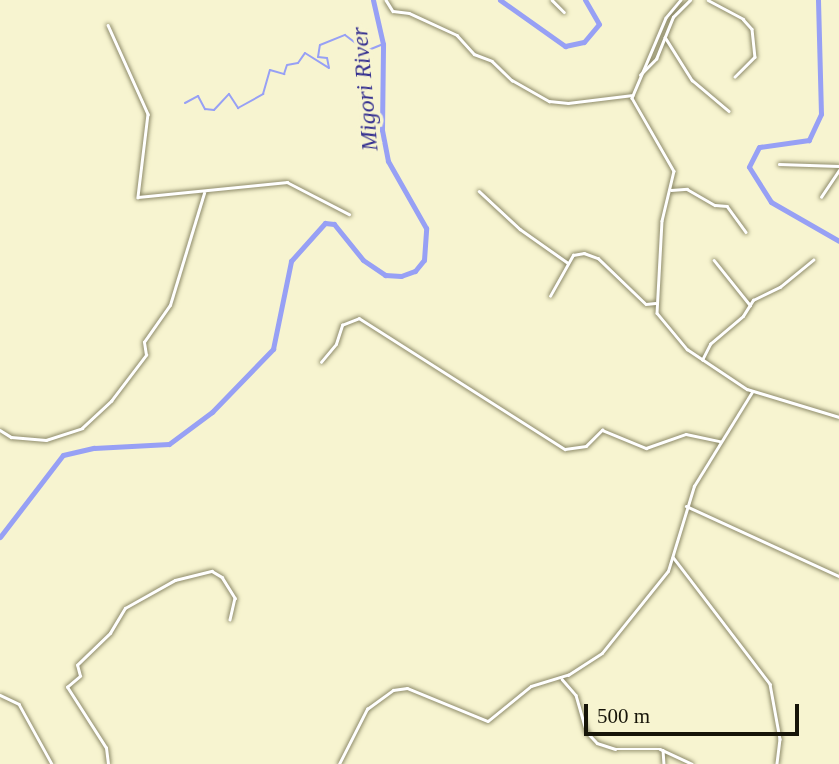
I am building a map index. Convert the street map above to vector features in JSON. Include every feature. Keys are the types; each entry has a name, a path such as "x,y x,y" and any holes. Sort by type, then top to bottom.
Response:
{"street":[{"path":"386,0 393,10 410,13 457,35 474,54 492,61 512,80 546,100 562,103 633,95"},
{"path":"552,0 565,12"},
{"path":"632,104 640,75 666,18 681,0"},
{"path":"640,75 650,69 673,17 690,0"},
{"path":"708,0 752,29 755,57 735,77"},
{"path":"108,25 148,114 138,197 204,193 288,182 349,214"},
{"path":"665,37 692,80 729,111"},
{"path":"626,97 671,161 671,190 663,215 655,303 657,314"},
{"path":"779,164 839,168 821,197"},
{"path":"671,190 687,189 715,205 727,206 746,232"},
{"path":"479,191 520,229 568,263"},
{"path":"0,430 10,438 46,440 82,428 111,401 146,355 144,342 170,305 204,193"},
{"path":"550,296 575,253 593,255 648,305 702,360 752,392 839,417"},
{"path":"714,260 750,305"},
{"path":"702,360 710,344 750,305 813,260"},
{"path":"648,305 655,303"},
{"path":"321,362 336,344 342,325 359,318 565,449 580,449 602,430 646,448 686,434 720,441"},
{"path":"339,764 367,709 398,688 488,721 531,686 568,675 602,653 663,579 673,557 686,506 720,441 752,392"},
{"path":"686,506 839,576"},
{"path":"673,557 770,684 780,739 777,764"},
{"path":"108,764 106,748 67,687 80,676 77,666 110,633 125,608 176,580 212,571 222,577 235,598 230,619"},
{"path":"568,675 581,706 586,731 597,743 615,749 663,750 692,764"},
{"path":"561,678 570,685"},
{"path":"0,695 19,704 52,764"},
{"path":"663,750 664,764"}],"waterway":[{"name":"Migori River","path":"0,537 63,455 94,448 169,444 212,412 273,349 291,261 325,223 334,224 363,260 385,275 401,276 415,271 424,260 426,228 388,161 382,130 383,44 373,0"},
{"name":"Migori River","path":"500,0 565,46 584,42 599,24 585,0"},
{"name":"Migori River","path":"818,0 821,114 809,140 759,147 749,167 771,202 839,241"},
{"path":"185,103 198,96 205,109 214,110 229,94 238,108 263,94 270,70 284,74 287,65 298,63 305,53 329,68 327,58 318,57 320,45 345,35 366,51 383,44"}]}
